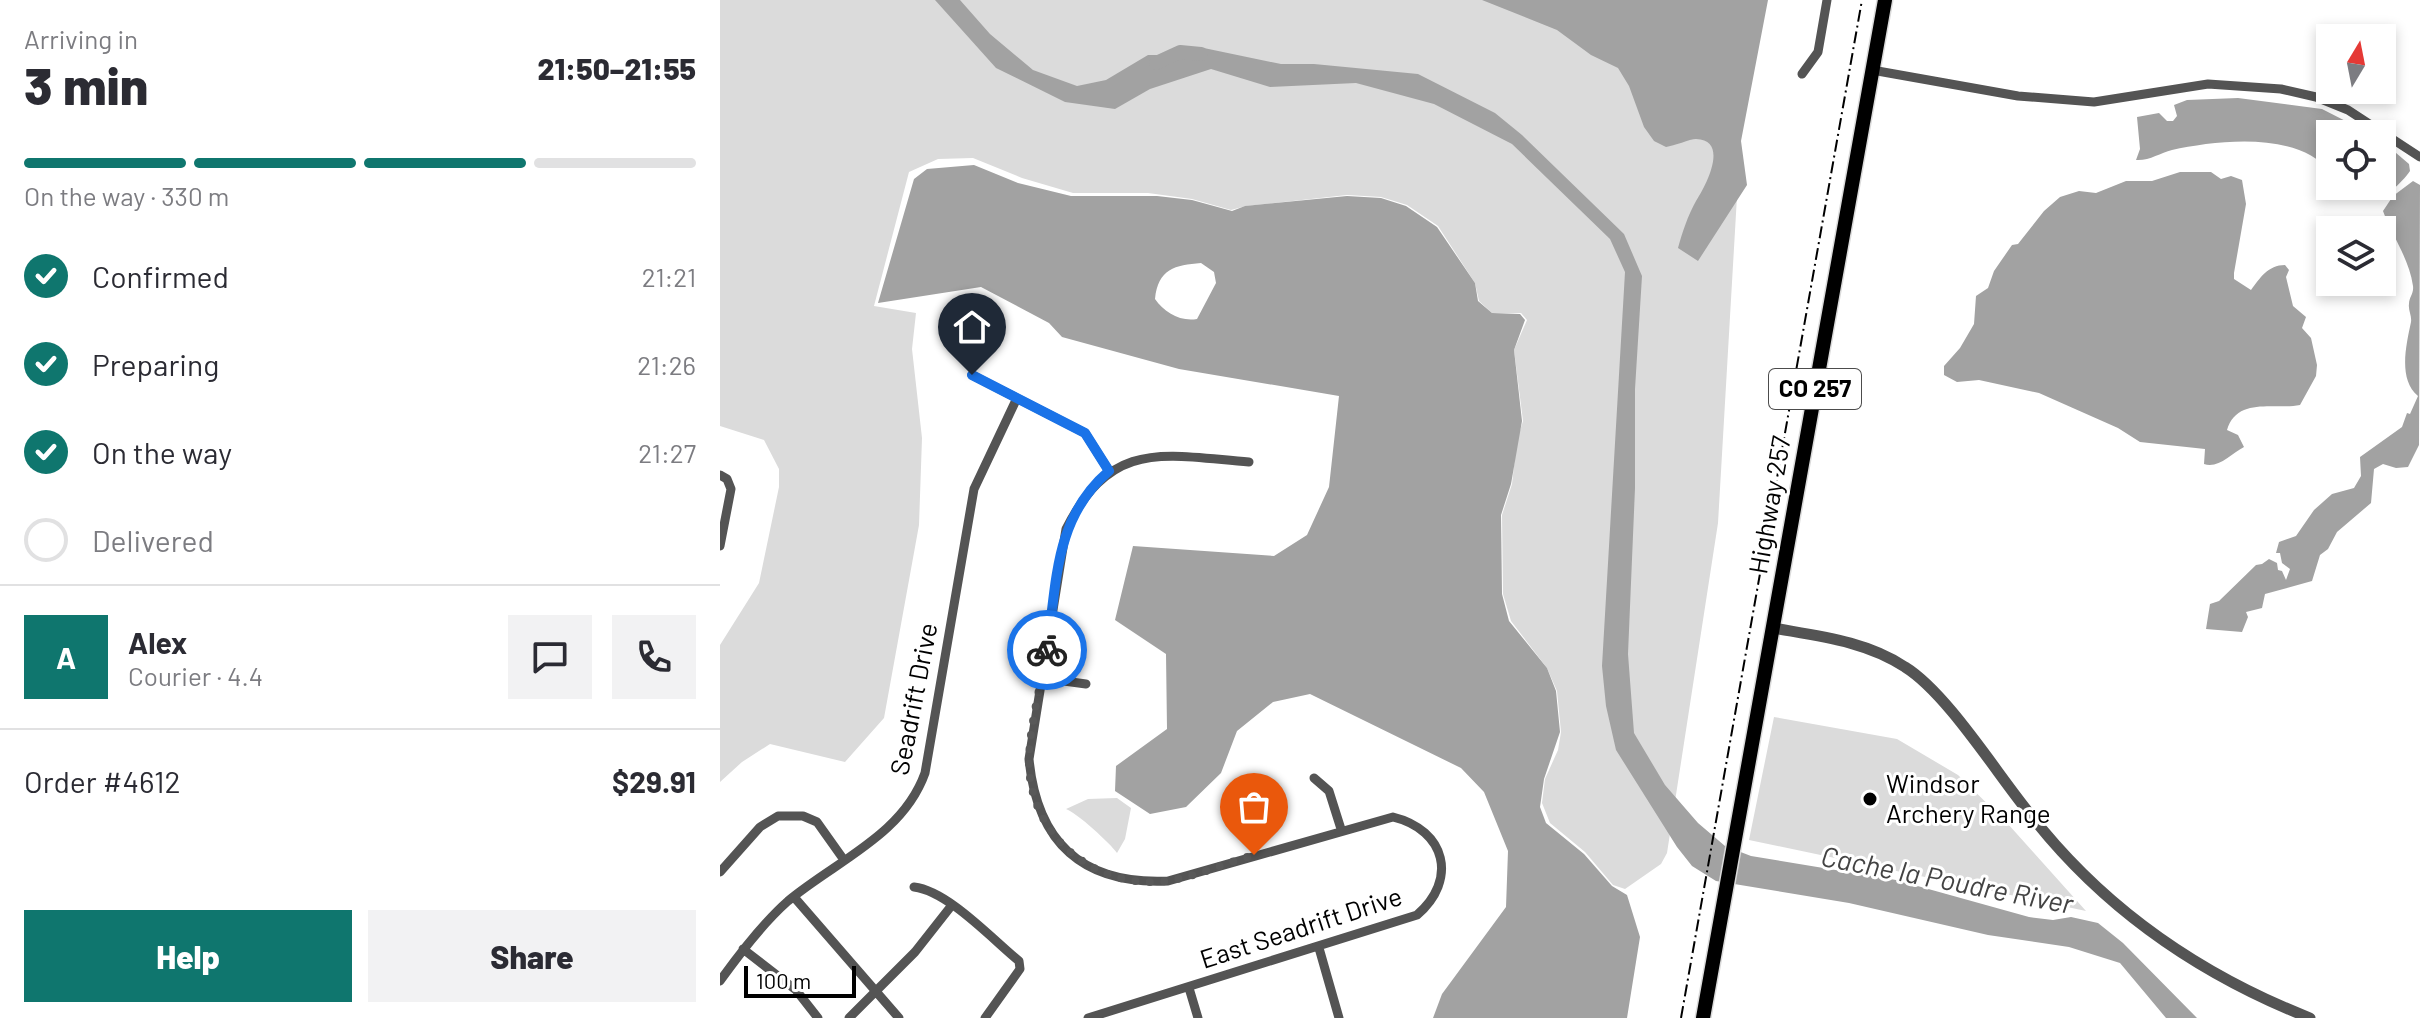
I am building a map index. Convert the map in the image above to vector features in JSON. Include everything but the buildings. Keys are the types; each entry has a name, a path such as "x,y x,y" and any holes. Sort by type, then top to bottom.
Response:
{"main road":[{"name":"Highway 257","path":"1703,1018 1885,0"}],"street":[{"path":"1802,74 1818,52 1827,0"},
{"path":"1872,70 2030,98 2094,102 2208,84 2281,89 2316,97 2348,110 2420,157"},
{"path":"972,375 1085,433 1109,471 1137,460 1167,456 1249,462"},
{"name":"Seadrift Drive","path":"720,981 743,949 794,897 892,825 919,790 925,773 974,489 1017,398"},
{"name":"East Seadrift Drive","path":"1088,1018 1417,915 1430,903 1440,883 1442,865 1438,848 1412,821 1393,817 1341,829 1168,881 1138,882 1114,878 1091,868 1052,834 1032,791 1029,759 1066,529 1086,494 1109,471"},
{"path":"720,475 727,479 731,489 720,546"},
{"path":"1773,628 1857,645 1907,668 1938,696 2043,832 2106,896 2194,961 2255,995 2310,1018"},
{"path":"1042,678 1086,684"},
{"path":"1314,778 1329,791 1341,829"},
{"path":"720,872 760,827 778,816 803,816 817,822 844,860"},
{"path":"914,887 925,888 952,905 1019,961 1020,969 985,1018"},
{"path":"794,897 899,1018"},
{"path":"849,1018 915,952 952,905"},
{"path":"1319,948 1339,1018"},
{"path":"743,949 796,990 818,1018"},
{"path":"1189,988 1198,1018"}],"shaded area":[{"path":"720,0 1517,0 1646,63 1739,162 1718,523 1667,853 1661,864 1625,889 1613,885 1585,852 1550,823 1542,803 1545,779 1558,750 1561,732 1557,691 1547,668 1511,621 1503,594 1502,515 1512,484 1517,440 1523,421 1514,350 1527,320 1521,313 1492,313 1479,301 1475,283 1438,226 1407,205 1381,197 1347,195 1231,210 1192,199 1148,193 1073,193 1022,178 973,158 938,159 909,172 874,306 916,313 912,349 922,438 919,525 884,718 845,762 770,744 742,762 720,782 720,645 759,583 779,487 779,469 764,440 720,426"},
{"path":"935,0 960,0 990,34 1033,70 1077,86 1106,80 1148,55 1174,55 1199,47 1281,64 1314,64 1418,74 1495,113 1522,135 1624,234 1642,276 1635,389 1635,488 1628,654 1634,733 1665,785 1698,823 1725,846 1751,856 1896,880 2029,917 2053,920 2071,917 2098,923 2123,943 2197,1018 2166,1018 2120,963 2069,947 1988,935 1849,903 1716,881 1692,866 1677,847 1616,750 1606,706 1602,666 1625,272 1610,239 1512,144 1434,104 1356,83 1270,87 1211,69 1150,89 1115,109 1065,102 996,68"},
{"path":"1482,0 1768,0 1741,141 1747,185 1698,261 1678,248 1690,212 1709,176 1712,147 1706,141 1696,139 1666,147 1654,141 1644,127 1629,86 1618,68 1591,55 1557,30"},
{"path":"2238,98 2322,109 2344,120 2316,120 2316,159 2279,144 2234,142 2191,146 2136,160 2140,149 2137,117 2159,113 2167,121 2173,121 2177,116 2174,105 2187,100"},
{"path":"2396,153 2409,164 2410,171 2396,187"},
{"path":"974,165 1018,183 1071,196 1157,196 1192,200 1232,211 1245,206 1347,196 1381,198 1406,206 1437,227 1475,283 1478,301 1492,313 1520,314 1525,320 1514,350 1522,421 1511,484 1501,515 1502,594 1509,621 1547,668 1556,691 1560,732 1544,779 1540,807 1546,823 1584,854 1612,886 1627,895 1640,937 1627,1018 1433,1018 1442,994 1506,907 1508,851 1484,792 1461,768 1310,694 1273,702 1237,731 1221,773 1186,807 1150,814 1115,791 1116,766 1167,729 1166,654 1115,620 1133,546 1274,556 1307,535 1329,487 1339,396 1179,369 1062,337 1049,323 981,287 878,303 914,179 927,169","holes":["1201,263 1214,272 1216,283 1197,319 1173,315 1155,299 1160,281 1169,270"]},
{"path":"2180,172 2211,172 2221,179 2231,176 2242,180 2246,204 2234,279 2251,290 2274,267 2285,265 2289,270 2286,277 2293,306 2306,317 2302,328 2311,338 2317,365 2316,376 2300,405 2248,408 2239,412 2227,430 2238,435 2244,447 2219,463 2209,465 2204,464 2205,449 2140,442 2118,428 2039,393 1979,380 1957,382 1944,375 1944,366 1960,348 1974,324 1976,296 1988,288 1994,271 2012,245 2018,244 2044,211 2060,197 2079,191 2096,193 2126,181 2152,181"},
{"path":"2413,181 2420,185 2419,445 2408,467 2396,468 2383,464 2374,469 2371,503 2337,532 2328,549 2320,555 2312,581 2265,594 2262,608 2246,612 2248,617 2242,632 2206,629 2210,604 2219,601 2256,565 2269,559 2277,563 2286,580 2290,569 2282,563 2280,553 2276,553 2279,542 2296,536 2314,510 2332,494 2354,488 2361,476 2360,457 2402,427 2418,396 2408,381 2405,362 2413,286 2396,239 2396,216 2385,216 2383,211 2390,200 2396,200 2396,194"},
{"name":"Windsor Archery Range","path":"1774,717 1897,739 1958,775 2008,824 2086,911 1749,840"},
{"path":"1117,798 1131,808 1125,839 1117,853 1093,829 1066,809 1088,799"}],"waterway":[{"name":"Cache la Poudre River","path":"1156,63 1180,52 1201,54"}],"railway":[{"path":"1681,1018 1862,0"}],"way so far":[{"path":"1047,650 1029,759 1032,791 1041,816 1052,834 1068,850 1091,868 1114,878 1138,882 1168,881 1254,855"}],"place":[{"name":"Windsor Archery Range","path":"1870,799"}],"route":[{"path":"972,375 1085,433 1109,471 1092,485 1079,502 1066,529 1047,650"}]}
